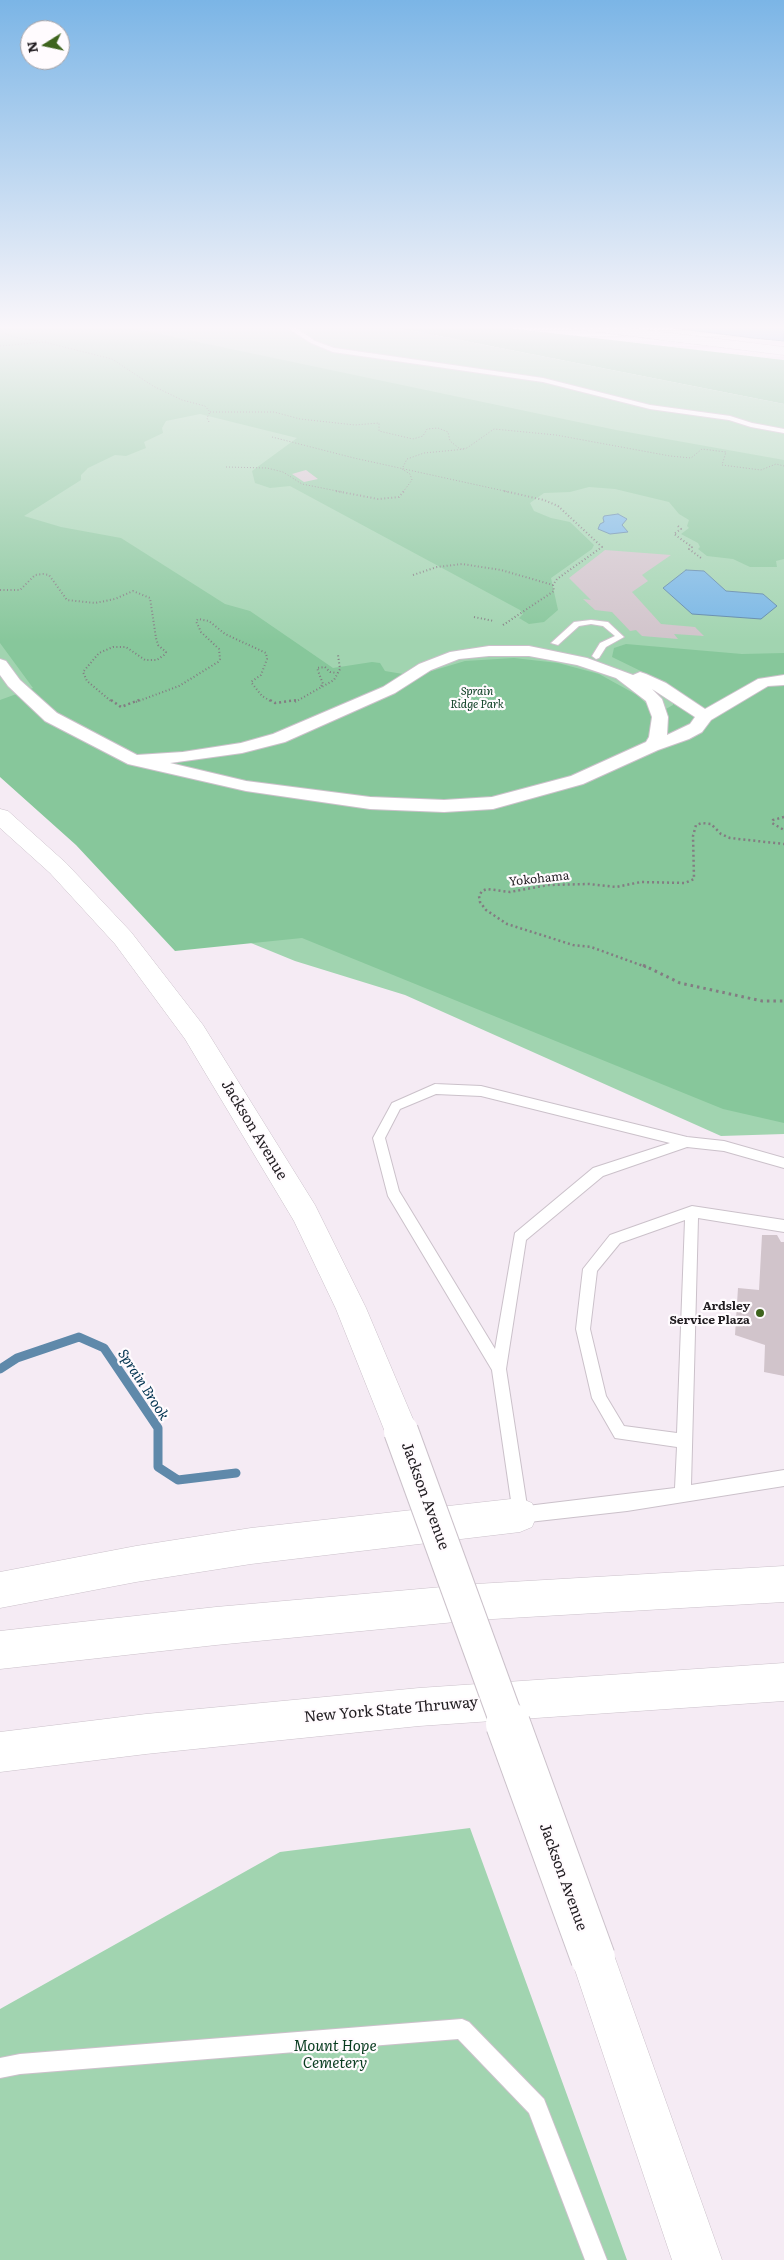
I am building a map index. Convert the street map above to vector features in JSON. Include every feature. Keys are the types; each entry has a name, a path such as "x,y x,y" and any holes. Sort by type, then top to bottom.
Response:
{"main road":[{"name":"Jackson Avenue","path":"0,816 58,868 122,938 194,1032 305,1214 351,1308 401,1431 593,1958 697,2260"},
{"path":"0,1590 136,1564 251,1546 520,1514"},
{"path":"0,1650 216,1626 466,1603 784,1584"},
{"name":"New York State Thruway","path":"0,1752 166,1732 419,1707 784,1682"}],"street":[{"path":"529,651 555,643 596,656 660,686 705,716"},
{"path":"134,760 183,758 242,748 279,738 381,694 425,667 456,655 489,651 529,651 581,661 622,675 640,686 654,699 660,718 658,737 652,746"},
{"path":"0,664 14,683 51,717 134,760 246,786 370,802 444,806 493,803 577,780 652,746 683,736 696,728 705,716 764,682 784,680"},
{"path":"242,748 236,757 235,770 246,786"}],"lane":[{"path":"555,643 578,624 591,622 605,624 620,637 603,645 596,656"},
{"path":"499,1369 393,1192 379,1138 396,1106 435,1089 481,1091 687,1142 724,1146 784,1163"},
{"path":"687,1142 598,1172 520,1237 499,1369 520,1514 627,1503 784,1478"},
{"path":"684,1441 620,1433 599,1398 583,1329 590,1270 615,1239 692,1212 784,1226"},
{"path":"683,1494 692,1212"},
{"path":"0,2068 30,2063 462,2029 536,2106 596,2260"}],"path":[{"path":"379,430 413,439 423,436 426,430"},
{"path":"444,430 448,432 450,441 456,446 460,449 467,448"},
{"path":"402,467 407,459 424,452 443,450 458,452 492,430"},
{"path":"509,430 556,435 670,456 691,458 702,449 726,452 722,465 761,470 776,464 784,466"},
{"path":"272,437 354,458 402,467 544,500 558,506 602,547 557,579 553,585 554,590 503,625"},
{"path":"226,467 267,468 283,472 302,484 378,498 399,497 410,483 412,477 402,467"},
{"path":"678,526 681,529 674,534 692,547 689,549 701,558"},
{"path":"413,575 437,567 462,564 501,570 553,585"},
{"path":"0,590 20,590 35,575 43,574 49,575 67,600 95,603 115,599 133,591 150,598 158,645 166,652 164,655 157,660 145,660 126,647 113,647 99,653 83,672 87,681 117,706 128,707 155,693 179,686 218,662 220,659 219,649 201,632 196,621 198,619 210,621 225,634 266,653 267,659 261,676 251,682 254,688 275,703 289,704 334,680 340,669 338,655"},
{"path":"474,617 494,621"},
{"path":"321,687 323,684 317,668 325,667 330,672 338,673"},
{"path":"784,817 773,820 772,823 784,830"},
{"name":"Yokohama","path":"784,844 730,838 721,834 711,824 696,825 693,836 695,853 692,863 694,880 685,883 641,882 616,887 589,884 548,885 510,892 487,889 482,891 479,896 480,902 486,910 507,924 573,945 590,947 617,958 634,961 680,983 762,1001 784,1002"}],"green space":[{"name":"Sprain Ridge Park","path":"0,430 784,430 784,1134 721,1136 405,995 295,961 246,941 0,722"},
{"name":"Sprain Ridge Park","path":"0,430 162,430 163,433 144,442 146,448 126,456 115,455 88,468 81,475 81,480 24,516 61,527 121,538 225,604 250,611 333,668 372,662 380,663 385,671 415,676 465,661 514,658 558,663 599,674 637,695 652,709 664,710 673,705 675,692 651,676 612,657 614,648 626,644 742,654 784,653 784,1123 723,1109 302,938 175,951 76,845 0,777 0,700 33,688 0,643"},
{"name":"Sprain Ridge Park","path":"267,430 619,430 784,460 784,559 776,561 777,567 750,567 733,559 707,556 698,549 700,547 698,543 681,534 689,528 687,526 689,520 679,514 669,502 615,489 589,487 570,492 544,493 530,503 534,511 551,518 570,522 594,545 592,549 551,578 558,610 544,622 529,624 519,618 523,614 520,610 290,486 270,488 255,483 252,471 297,438"},
{"name":"Mount Hope Cemetery","path":"470,1828 627,2260 0,2260 0,2009 280,1852"}],"water":[{"path":"618,514 627,519 622,525 628,532 610,534 598,529 600,524 604,522 604,516"},
{"path":"686,570 704,571 726,591 763,594 777,606 761,619 692,614 663,588"}],"building":[{"path":"306,470 318,479 304,482 292,474"},
{"path":"605,550 671,555 642,575 648,581 632,592 661,624 695,627 704,636 674,634 678,639 642,636 636,630 630,631 612,612 595,610 583,599 591,600 569,578"},
{"name":"Ardsley Service Plaza","path":"762,1235 777,1235 781,1242 784,1242 784,1376 764,1372 765,1345 735,1335 738,1288 759,1290"}],"waterway":[{"name":"Sprain Brook","path":"0,1369 17,1358 79,1337 104,1348 158,1428 158,1467 178,1480 236,1473"}],"place":[{"name":"Ardsley Service Plaza","path":"760,1313"}]}
